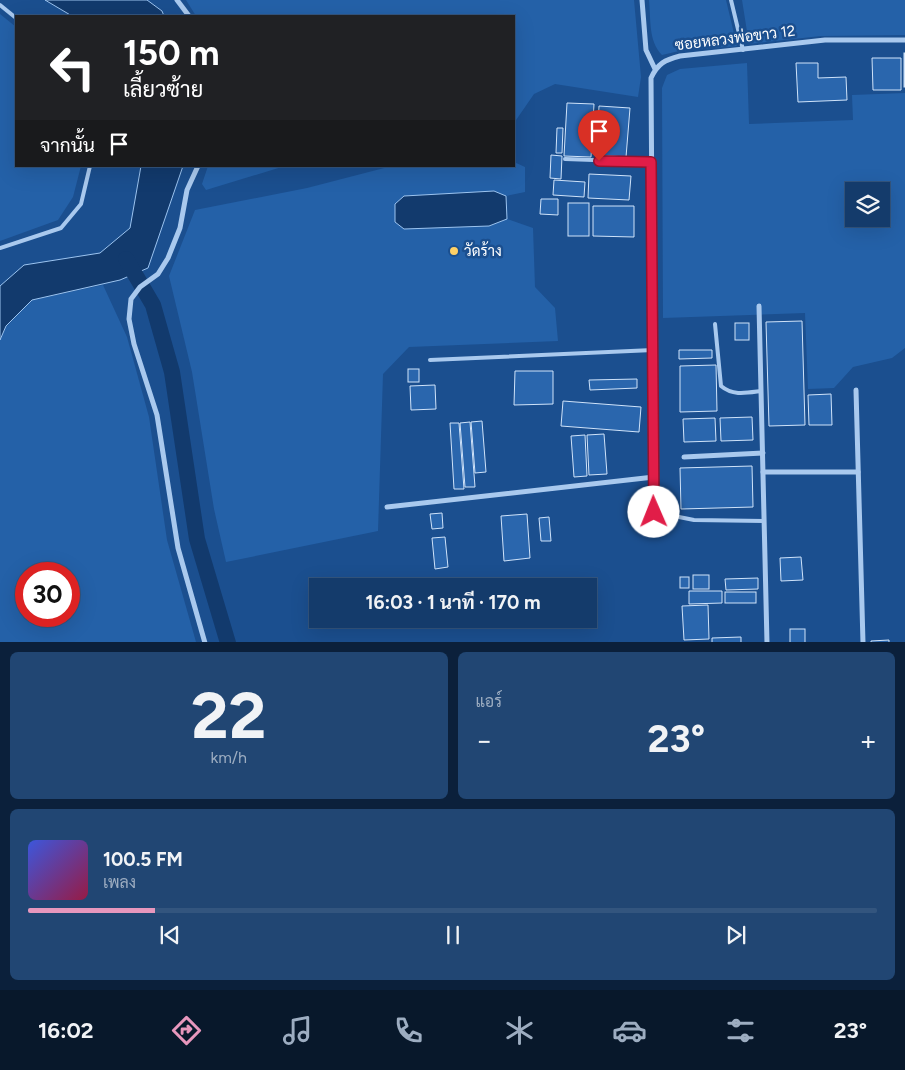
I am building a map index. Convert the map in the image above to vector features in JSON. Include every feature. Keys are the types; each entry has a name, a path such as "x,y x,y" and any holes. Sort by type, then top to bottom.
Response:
{"street":[{"path":"177,0 188,15"},
{"path":"642,0 646,50 655,69 650,78 654,512"},
{"name":"ซอยหลวงพ่อขาว 12","path":"655,69 663,61 680,56 826,40 905,40"},
{"path":"198,167 187,190 180,228 168,258 158,274 140,287 131,299 129,318 134,344 157,415 178,548 206,642"},
{"path":"759,306 767,642"},
{"path":"856,390 863,642"},
{"path":"684,457 762,453"},
{"path":"763,472 858,472"},
{"path":"387,507 654,477"}],"lane":[{"path":"731,0 743,50"},
{"path":"0,5 15,17"},
{"path":"564,160 651,162"},
{"path":"0,248 61,228 81,204 90,167"},
{"path":"715,324 721,386 727,391 738,394 761,391"},
{"path":"430,360 653,350"},
{"path":"654,512 694,520 764,521"}],"shaded area":[{"path":"45,0 147,0 162,11 164,15 70,15"},
{"path":"186,0 634,0 641,77 638,97 555,84 534,94 515,122 515,15 195,15"},
{"path":"649,0 726,0 737,46 679,51 662,55 652,36"},
{"path":"742,0 905,0 905,35 821,36 749,44"},
{"path":"0,14 15,26 15,167 81,167 73,197 58,220 0,241"},
{"path":"747,63 749,124 853,120 852,95 905,93 905,348 892,358 853,367 834,388 808,389 805,313 663,318 662,88 667,75 680,69"},
{"path":"515,162 525,167 525,192 506,196 494,191 489,226 507,219 533,228 535,287 555,308 558,341 409,347 383,374 378,531 226,562 214,509 192,372 169,276 195,210 307,188 388,167 515,167"},
{"path":"141,167 183,167 148,268 120,280 32,300 6,326 0,340 0,286 24,265 100,253 130,228"},
{"path":"208,167 282,167 206,190 202,184"},
{"path":"494,191 506,196 507,219 489,226 404,229 395,222 395,204 404,196"},
{"path":"103,285 127,337 149,417 167,540 196,642 0,642 0,340 6,327 32,300"}],"building":[{"path":"905,53 905,87 904,87"},
{"path":"872,58 901,58 901,90 873,90"},
{"path":"796,63 818,63 818,78 846,77 847,100 798,102"},
{"path":"567,103 594,104 591,157 564,156"},
{"path":"599,106 630,108 626,157 596,155"},
{"path":"557,128 563,128 562,153 556,153"},
{"path":"551,155 562,156 561,179 550,178"},
{"path":"589,174 631,176 629,200 588,198"},
{"path":"554,180 585,182 584,197 553,195"},
{"path":"541,199 558,199 558,215 540,214"},
{"path":"568,203 589,203 589,236 568,236"},
{"path":"593,206 634,206 634,237 593,236"},
{"path":"802,321 805,425 769,426 766,322"},
{"path":"735,323 749,323 749,340 735,340"},
{"path":"679,350 712,350 712,358 679,359"},
{"path":"716,365 717,411 680,412 680,366"},
{"path":"408,369 419,369 419,382 408,382"},
{"path":"515,371 553,371 553,404 514,405"},
{"path":"637,379 637,388 590,390 589,380"},
{"path":"435,385 436,409 411,410 410,386"},
{"path":"831,394 832,425 809,425 808,395"},
{"path":"563,401 641,407 639,432 561,426"},
{"path":"752,417 753,440 721,441 720,418"},
{"path":"715,418 716,441 684,442 683,419"},
{"path":"482,421 486,472 475,473 471,422"},
{"path":"470,422 475,487 465,487 460,423"},
{"path":"450,423 459,423 464,489 454,489"},
{"path":"604,434 607,474 589,475 587,435"},
{"path":"585,435 587,476 574,477 571,436"},
{"path":"752,466 753,507 681,509 680,468"},
{"path":"666,497 672,497 672,506 666,506"},
{"path":"442,513 443,528 432,529 430,514"},
{"path":"527,514 530,558 504,561 501,516"},
{"path":"549,517 551,541 541,541 539,518"},
{"path":"445,537 448,567 435,569 432,538"},
{"path":"801,557 803,580 781,581 780,558"},
{"path":"693,575 709,575 709,589 693,589"},
{"path":"680,577 689,577 689,588 680,588"},
{"path":"758,578 758,589 726,590 725,579"},
{"path":"689,591 722,591 722,603 689,604"},
{"path":"725,592 756,592 756,603 725,603"},
{"path":"708,605 709,639 684,640 682,606"},
{"path":"790,629 805,629 805,642 790,642"},
{"path":"741,637 741,642 712,642 712,638"},
{"path":"889,640 889,642 871,642"}],"waterway":[{"path":"126,259 153,305 172,372 197,539 228,642"}],"place":[{"name":"วัดร้าง","path":"454,251"}],"route":[{"path":"599,161 651,162 654,512"}]}
